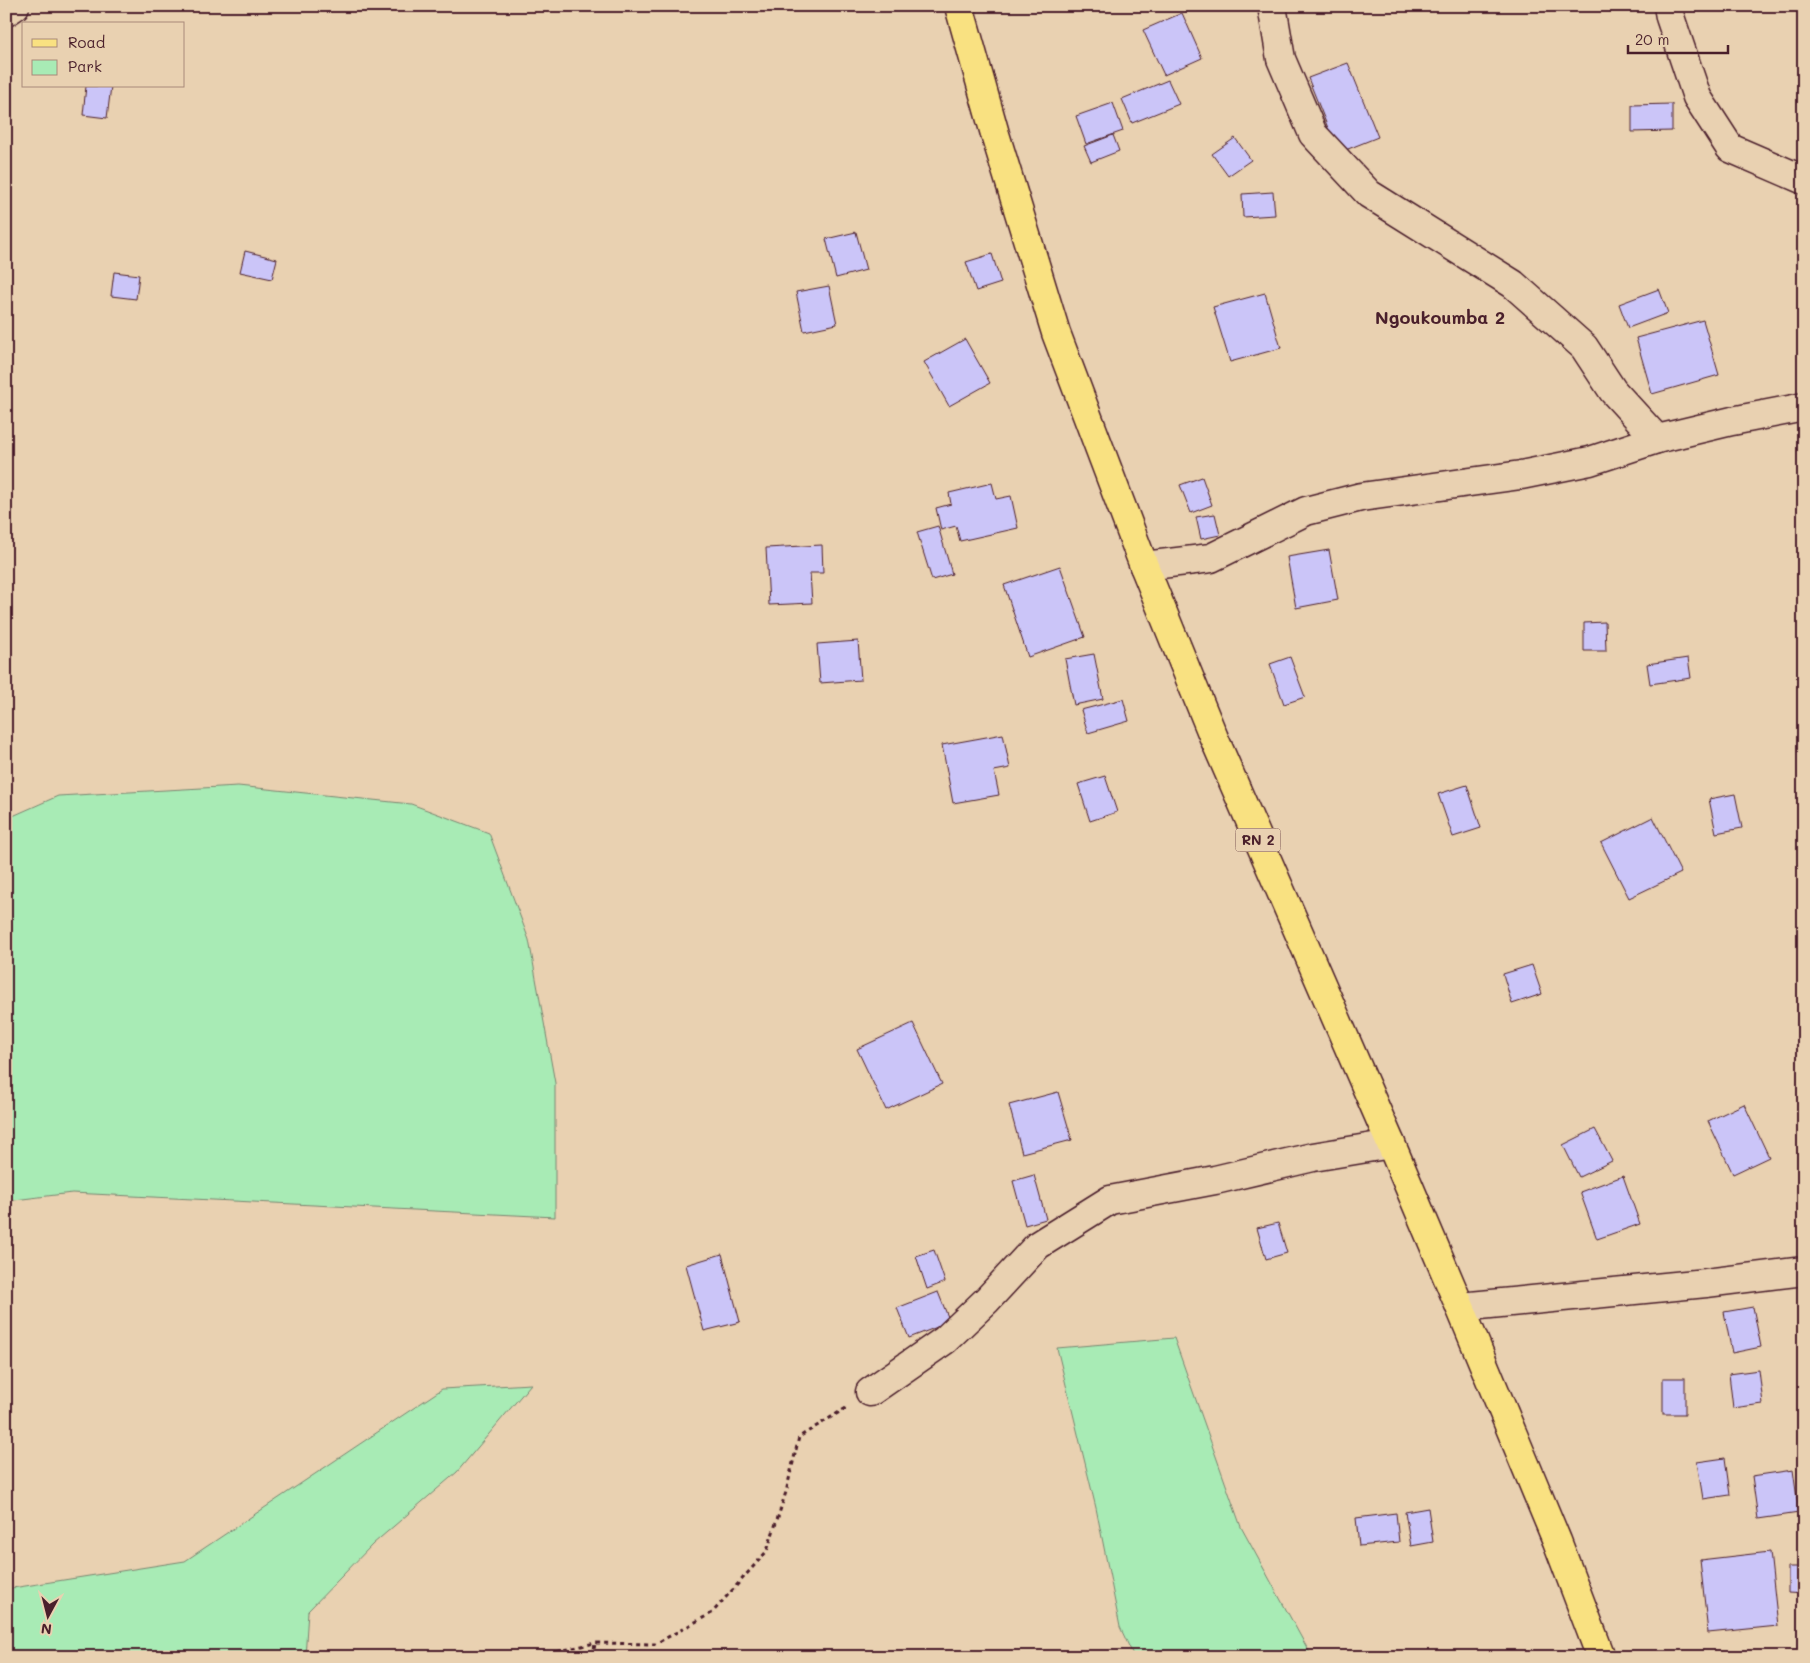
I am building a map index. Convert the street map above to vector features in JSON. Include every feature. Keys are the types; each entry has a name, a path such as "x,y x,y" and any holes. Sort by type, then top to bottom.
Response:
{"main road":[{"name":"RN 2","path":"959,6 995,134 1056,333 1144,566 1214,738 1392,1144 1556,1541 1601,1657"}],"street":[{"path":"6,12 15,6"},
{"path":"1272,6 1281,59 1312,134 1369,194 1513,284 1584,347 1613,391 1657,439"},
{"path":"1668,6 1697,97 1730,148 1804,180"},
{"path":"1144,566 1211,558 1306,511 1361,497 1521,475 1556,468 1590,461 1657,439 1732,420 1804,407"},
{"path":"870,1392 945,1340 987,1300 1038,1245 1110,1200 1215,1180 1313,1156 1392,1144"},
{"path":"1460,1307 1804,1271"}],"path":[{"path":"542,1657 595,1643 655,1644 712,1613 767,1551 786,1492 799,1436 870,1392"},
{"path":"593,1657 595,1643"}],"green space":[{"path":"238,786 411,804 489,833 529,940 555,1083 555,1217 72,1193 6,1201 6,819 58,796"},
{"path":"1174,1338 1241,1527 1312,1657 1134,1657 1120,1627 1096,1508 1057,1348"},
{"path":"531,1384 457,1472 373,1544 308,1611 305,1657 6,1657 6,1589 185,1561 442,1389"}],"building":[{"path":"760,6 807,6 807,9 760,12"},
{"path":"1182,13 1202,58 1164,75 1143,30"},
{"path":"1348,63 1378,137 1338,153 1308,78"},
{"path":"1168,80 1179,104 1132,123 1122,99"},
{"path":"86,88 111,88 107,118 83,115"},
{"path":"1113,103 1123,131 1086,144 1076,116"},
{"path":"1672,104 1672,131 1632,132 1632,105"},
{"path":"1113,135 1119,151 1091,162 1084,146"},
{"path":"1235,138 1251,160 1228,176 1212,154"},
{"path":"1273,192 1275,215 1243,217 1242,194"},
{"path":"856,232 866,270 836,278 826,239"},
{"path":"245,251 277,259 272,279 240,272"},
{"path":"992,254 1001,283 976,291 966,262"},
{"path":"114,272 139,275 136,299 111,296"},
{"path":"829,286 837,324 804,331 796,292"},
{"path":"1659,289 1668,313 1628,328 1619,304"},
{"path":"1265,293 1281,348 1230,362 1213,307"},
{"path":"1703,320 1719,375 1652,394 1636,338"},
{"path":"965,339 990,383 949,406 924,362"},
{"path":"1202,477 1212,505 1191,513 1180,485"},
{"path":"992,483 996,499 1011,496 1018,528 960,541 956,526 941,530 936,508 951,504 949,493"},
{"path":"1215,514 1220,535 1201,539 1196,517"},
{"path":"938,526 952,574 932,580 917,532"},
{"path":"822,545 823,573 810,573 812,603 769,605 766,548"},
{"path":"1329,550 1338,600 1296,608 1287,557"},
{"path":"1060,566 1085,637 1028,657 1004,585"},
{"path":"1605,622 1606,651 1584,651 1584,623"},
{"path":"858,641 861,680 820,683 817,644"},
{"path":"1094,654 1103,699 1074,705 1065,659"},
{"path":"1290,657 1305,697 1284,704 1270,664"},
{"path":"1688,658 1691,678 1650,684 1647,664"},
{"path":"1123,699 1129,721 1088,733 1081,710"},
{"path":"1003,734 1010,768 994,771 999,795 953,803 942,745"},
{"path":"1105,776 1117,812 1090,821 1078,784"},
{"path":"1467,785 1481,828 1453,837 1438,794"},
{"path":"1735,794 1742,828 1716,833 1709,799"},
{"path":"1653,817 1681,873 1629,898 1601,843"},
{"path":"1532,965 1542,994 1512,1004 1503,974"},
{"path":"913,1023 942,1084 886,1110 857,1049"},
{"path":"1058,1092 1072,1140 1022,1153 1009,1105"},
{"path":"1744,1104 1769,1157 1733,1174 1708,1121"},
{"path":"1595,1129 1612,1161 1579,1177 1563,1145"},
{"path":"1034,1175 1046,1219 1025,1225 1013,1181"},
{"path":"1623,1176 1640,1224 1597,1239 1580,1192"},
{"path":"1278,1223 1287,1253 1266,1259 1257,1228"},
{"path":"934,1250 945,1282 927,1289 916,1256"},
{"path":"722,1254 740,1322 704,1331 686,1265"},
{"path":"938,1292 950,1322 909,1338 897,1308"},
{"path":"1753,1307 1761,1347 1732,1353 1724,1312"},
{"path":"1759,1370 1763,1404 1733,1408 1729,1374"},
{"path":"1663,1378 1685,1378 1685,1414 1663,1414"},
{"path":"1725,1458 1730,1495 1703,1499 1697,1462"},
{"path":"1793,1470 1799,1513 1758,1519 1752,1476"},
{"path":"1428,1508 1433,1542 1411,1546 1405,1512"},
{"path":"1396,1513 1399,1542 1359,1546 1356,1518"},
{"path":"1770,1552 1778,1626 1708,1633 1700,1560"},
{"path":"1788,1567 1804,1567 1804,1594 1788,1593"},
{"path":"1500,1652 1501,1657 1473,1657"}],"district":[{"name":"Ngoukoumba 2","path":"1440,318"}]}
